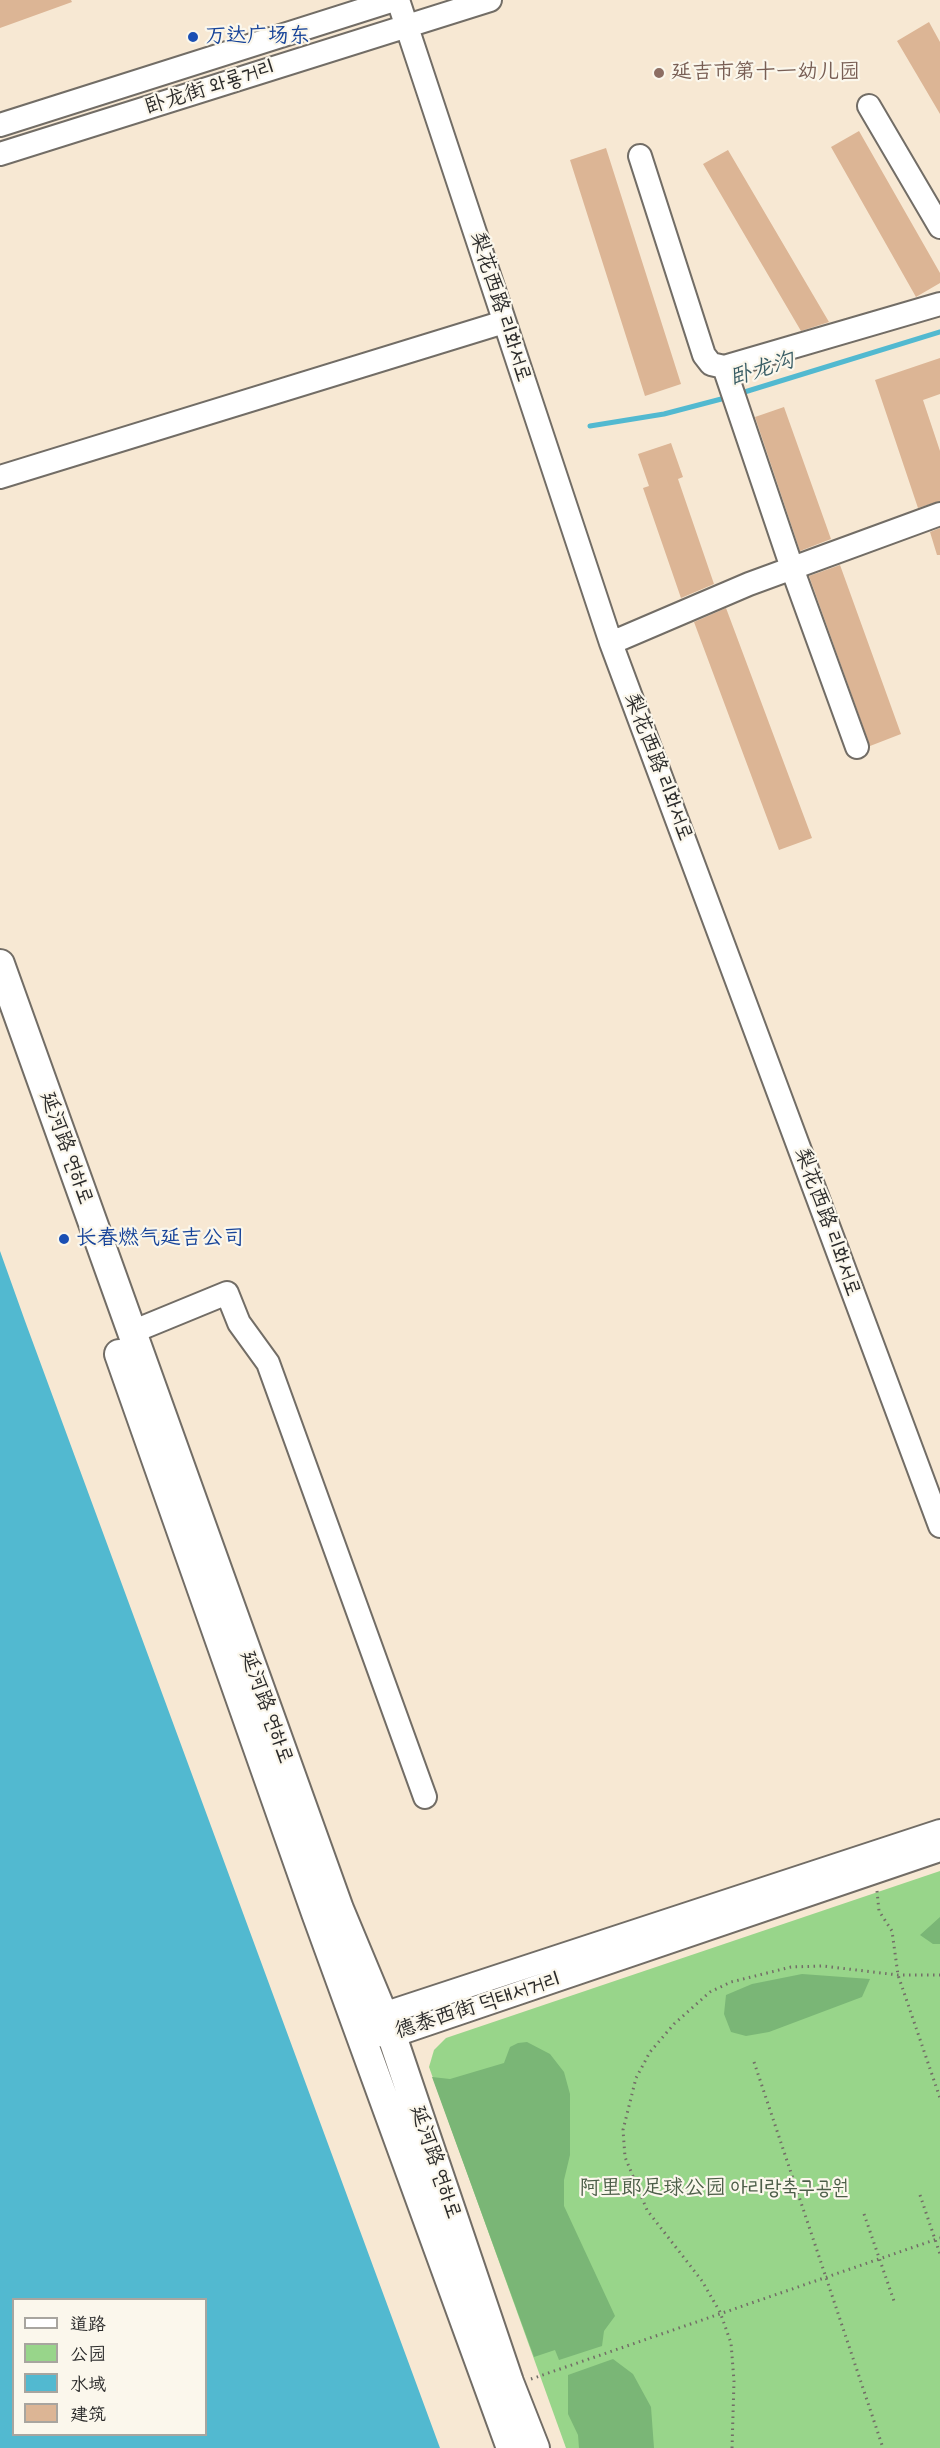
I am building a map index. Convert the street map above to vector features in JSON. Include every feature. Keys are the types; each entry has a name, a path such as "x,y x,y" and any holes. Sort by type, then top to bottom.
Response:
{"main road":[{"name":"延河路 연하로","path":"0,964 339,1910 388,2025 509,2382 535,2448"},
{"name":"延河路 연하로","path":"0,1018 360,2035 512,2448"}],"street":[{"name":"梨花西路 리화서로","path":"396,0 611,644 940,1526"},
{"name":"卧龙街 와룡거리","path":"0,125 396,0"},
{"name":"卧龙街 와룡거리","path":"0,154 490,0"},
{"path":"869,106 940,227"},
{"path":"640,156 704,355 730,384 792,568 857,747"},
{"path":"730,384 940,304"},
{"path":"0,477 504,322"},
{"path":"611,644 749,584 940,514"},
{"path":"132,1332 227,1293 239,1323 268,1363 425,1797"},
{"name":"德泰西街 덕태서거리","path":"360,2035 940,1831"},
{"name":"德泰西街 덕태서거리","path":"388,2025 940,1850"}],"path":[{"path":"877,1886 879,1911 888,1921 895,1942 898,1975 940,2098"},
{"path":"732,2448 734,2381 731,2343 720,2312 702,2281 647,2210 633,2181 625,2157 623,2130 636,2078 650,2052 674,2024 701,1999 731,1982 791,1967 823,1966 898,1975 940,1975"},
{"path":"754,2061 884,2448"},
{"path":"920,2195 940,2254"},
{"path":"864,2214 895,2304"},
{"path":"531,2379 826,2275 940,2238"}],"green space":[{"name":"阿里郎足球公园 아리랑축구공원","path":"940,1871 940,2448 566,2448 429,2067 434,2050 446,2038"},
{"path":"940,1917 940,1944 933,1944 920,1935"},
{"path":"802,1974 870,1979 862,1997 769,2032 746,2036 731,2032 724,2014 726,1995 752,1984"},
{"path":"527,2042 550,2054 564,2072 570,2094 570,2155 564,2180 564,2206 615,2316 604,2331 602,2346 559,2360 555,2350 534,2357 432,2077 450,2079 504,2063 510,2047"},
{"path":"613,2359 633,2374 651,2407 654,2448 579,2448 578,2435 568,2414 568,2375"}],"water":[{"path":"0,1251 25,1321 440,2448 0,2448"}],"building":[{"path":"0,0 71,0 72,2 0,28"},
{"path":"929,22 940,42 940,114 897,41"},
{"path":"859,131 940,273 940,283 916,297 831,147"},
{"path":"606,148 681,384 645,396 570,160"},
{"path":"728,150 829,322 801,331 703,164"},
{"path":"940,358 940,394 923,400 940,451 940,501 918,508 875,380"},
{"path":"784,407 831,539 800,551 755,417"},
{"path":"671,443 683,477 678,479 714,584 681,598 643,488 649,486 638,454"},
{"path":"940,528 940,555 937,555 930,532"},
{"path":"840,565 901,734 870,746 809,576"},
{"path":"726,608 812,838 779,850 694,622"}],"waterway":[{"name":"卧龙沟","path":"738,394 940,332"},
{"name":"卧龙沟","path":"590,426 664,414 729,397"}],"place":[{"name":"万达广场东","path":"193,37"},
{"name":"延吉市第十一幼儿园","path":"659,73"},
{"name":"长春燃气延吉公司","path":"64,1239"}]}
